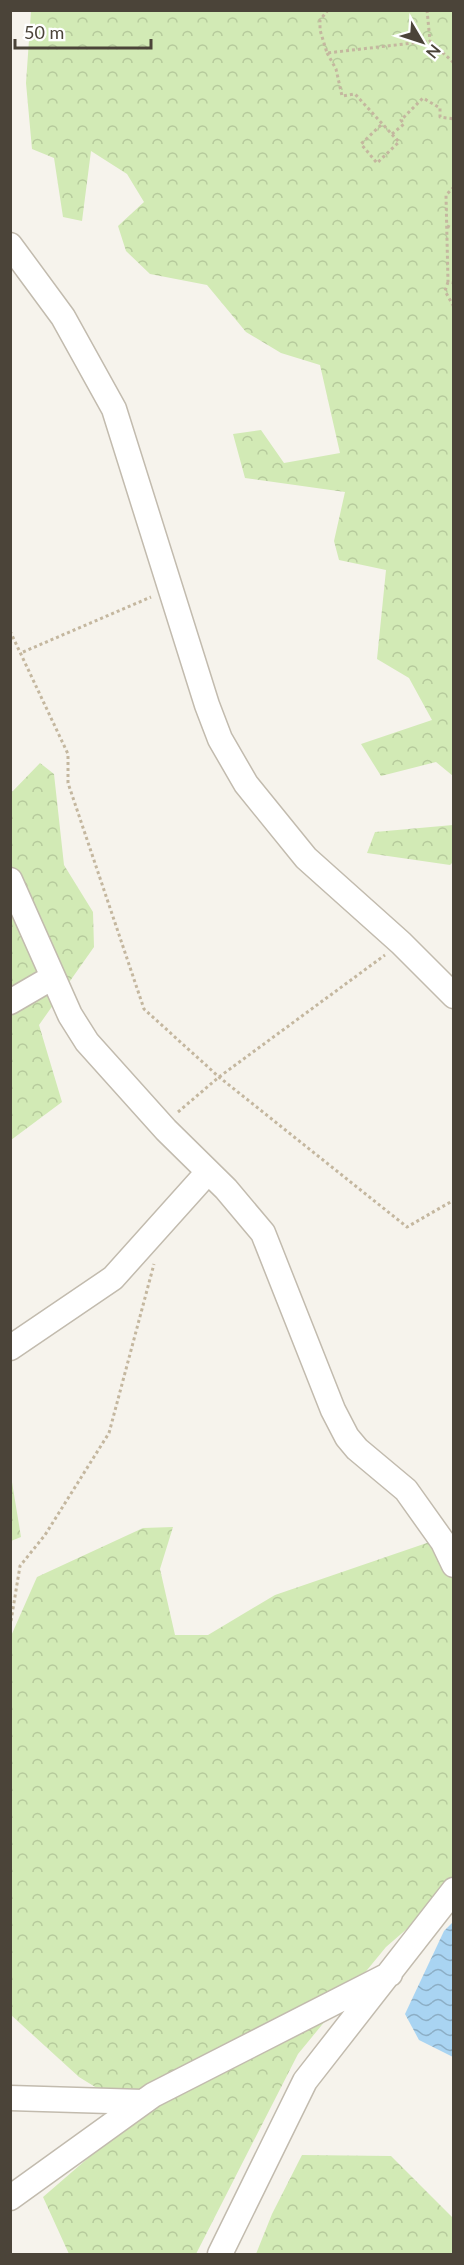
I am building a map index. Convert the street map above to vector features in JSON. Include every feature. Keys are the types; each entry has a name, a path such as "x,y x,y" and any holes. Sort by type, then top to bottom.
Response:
{"street":[{"path":"10,244 63,317 114,409 214,722 246,784 306,858 401,943 453,996"},
{"path":"10,880 70,1015 87,1042 263,1233 333,1410 347,1437 357,1449 406,1490 443,1542 453,1565"},
{"path":"10,1002 53,977"},
{"path":"10,1348 113,1278 149,1235 208,1172"},
{"path":"220,2254 305,2081 453,1890"},
{"path":"10,2198 143,2102 390,1974"},
{"path":"10,2098 143,2102"}],"path":[{"path":"328,10 320,20 320,30 327,54 336,69 342,96 355,94 399,142 377,163 361,144 382,124"},
{"path":"427,10 430,41 453,63"},
{"path":"327,54 430,41"},
{"path":"392,134 404,124 401,120 423,98 440,108 440,117 453,119"},
{"path":"453,187 446,195 448,282 445,291 453,307"},
{"path":"447,226 453,229"},
{"path":"448,282 453,283"},
{"path":"23,652 170,590"},
{"path":"10,631 23,652 68,754 68,783 144,1009 219,1077 407,1227 453,1200"},
{"path":"166,1130 174,1115 219,1077 401,943"},
{"path":"10,1627 20,1566 45,1535 109,1433 155,1266 149,1235"}],"green space":[{"path":"31,11 453,11 453,776 436,762 381,776 361,744 432,720 409,678 377,659 386,570 339,560 334,541 345,492 245,478 233,434 261,430 284,463 340,453 320,365 281,353 246,332 207,285 150,274 126,251 118,226 144,202 127,174 91,151 82,221 63,217 54,158 32,149 26,83"},
{"path":"40,763 54,774 64,865 93,912 94,947 39,1025 62,1102 11,1140 11,793"},
{"path":"453,825 453,862 450,865 367,853 375,832"},
{"path":"10,1470 21,1537 11,1541 10,1541"},
{"path":"173,1527 160,1569 175,1635 208,1635 275,1595 453,1534 453,1889 386,1947 298,2054 196,2254 69,2254 43,2197 139,2114 79,2077 11,2015 11,1636 37,1577 143,1528"},
{"path":"302,2155 391,2156 453,2218 453,2254 256,2254 272,2214"}],"water":[{"path":"453,1922 453,2057 419,2040 405,2014 444,1931"}]}
